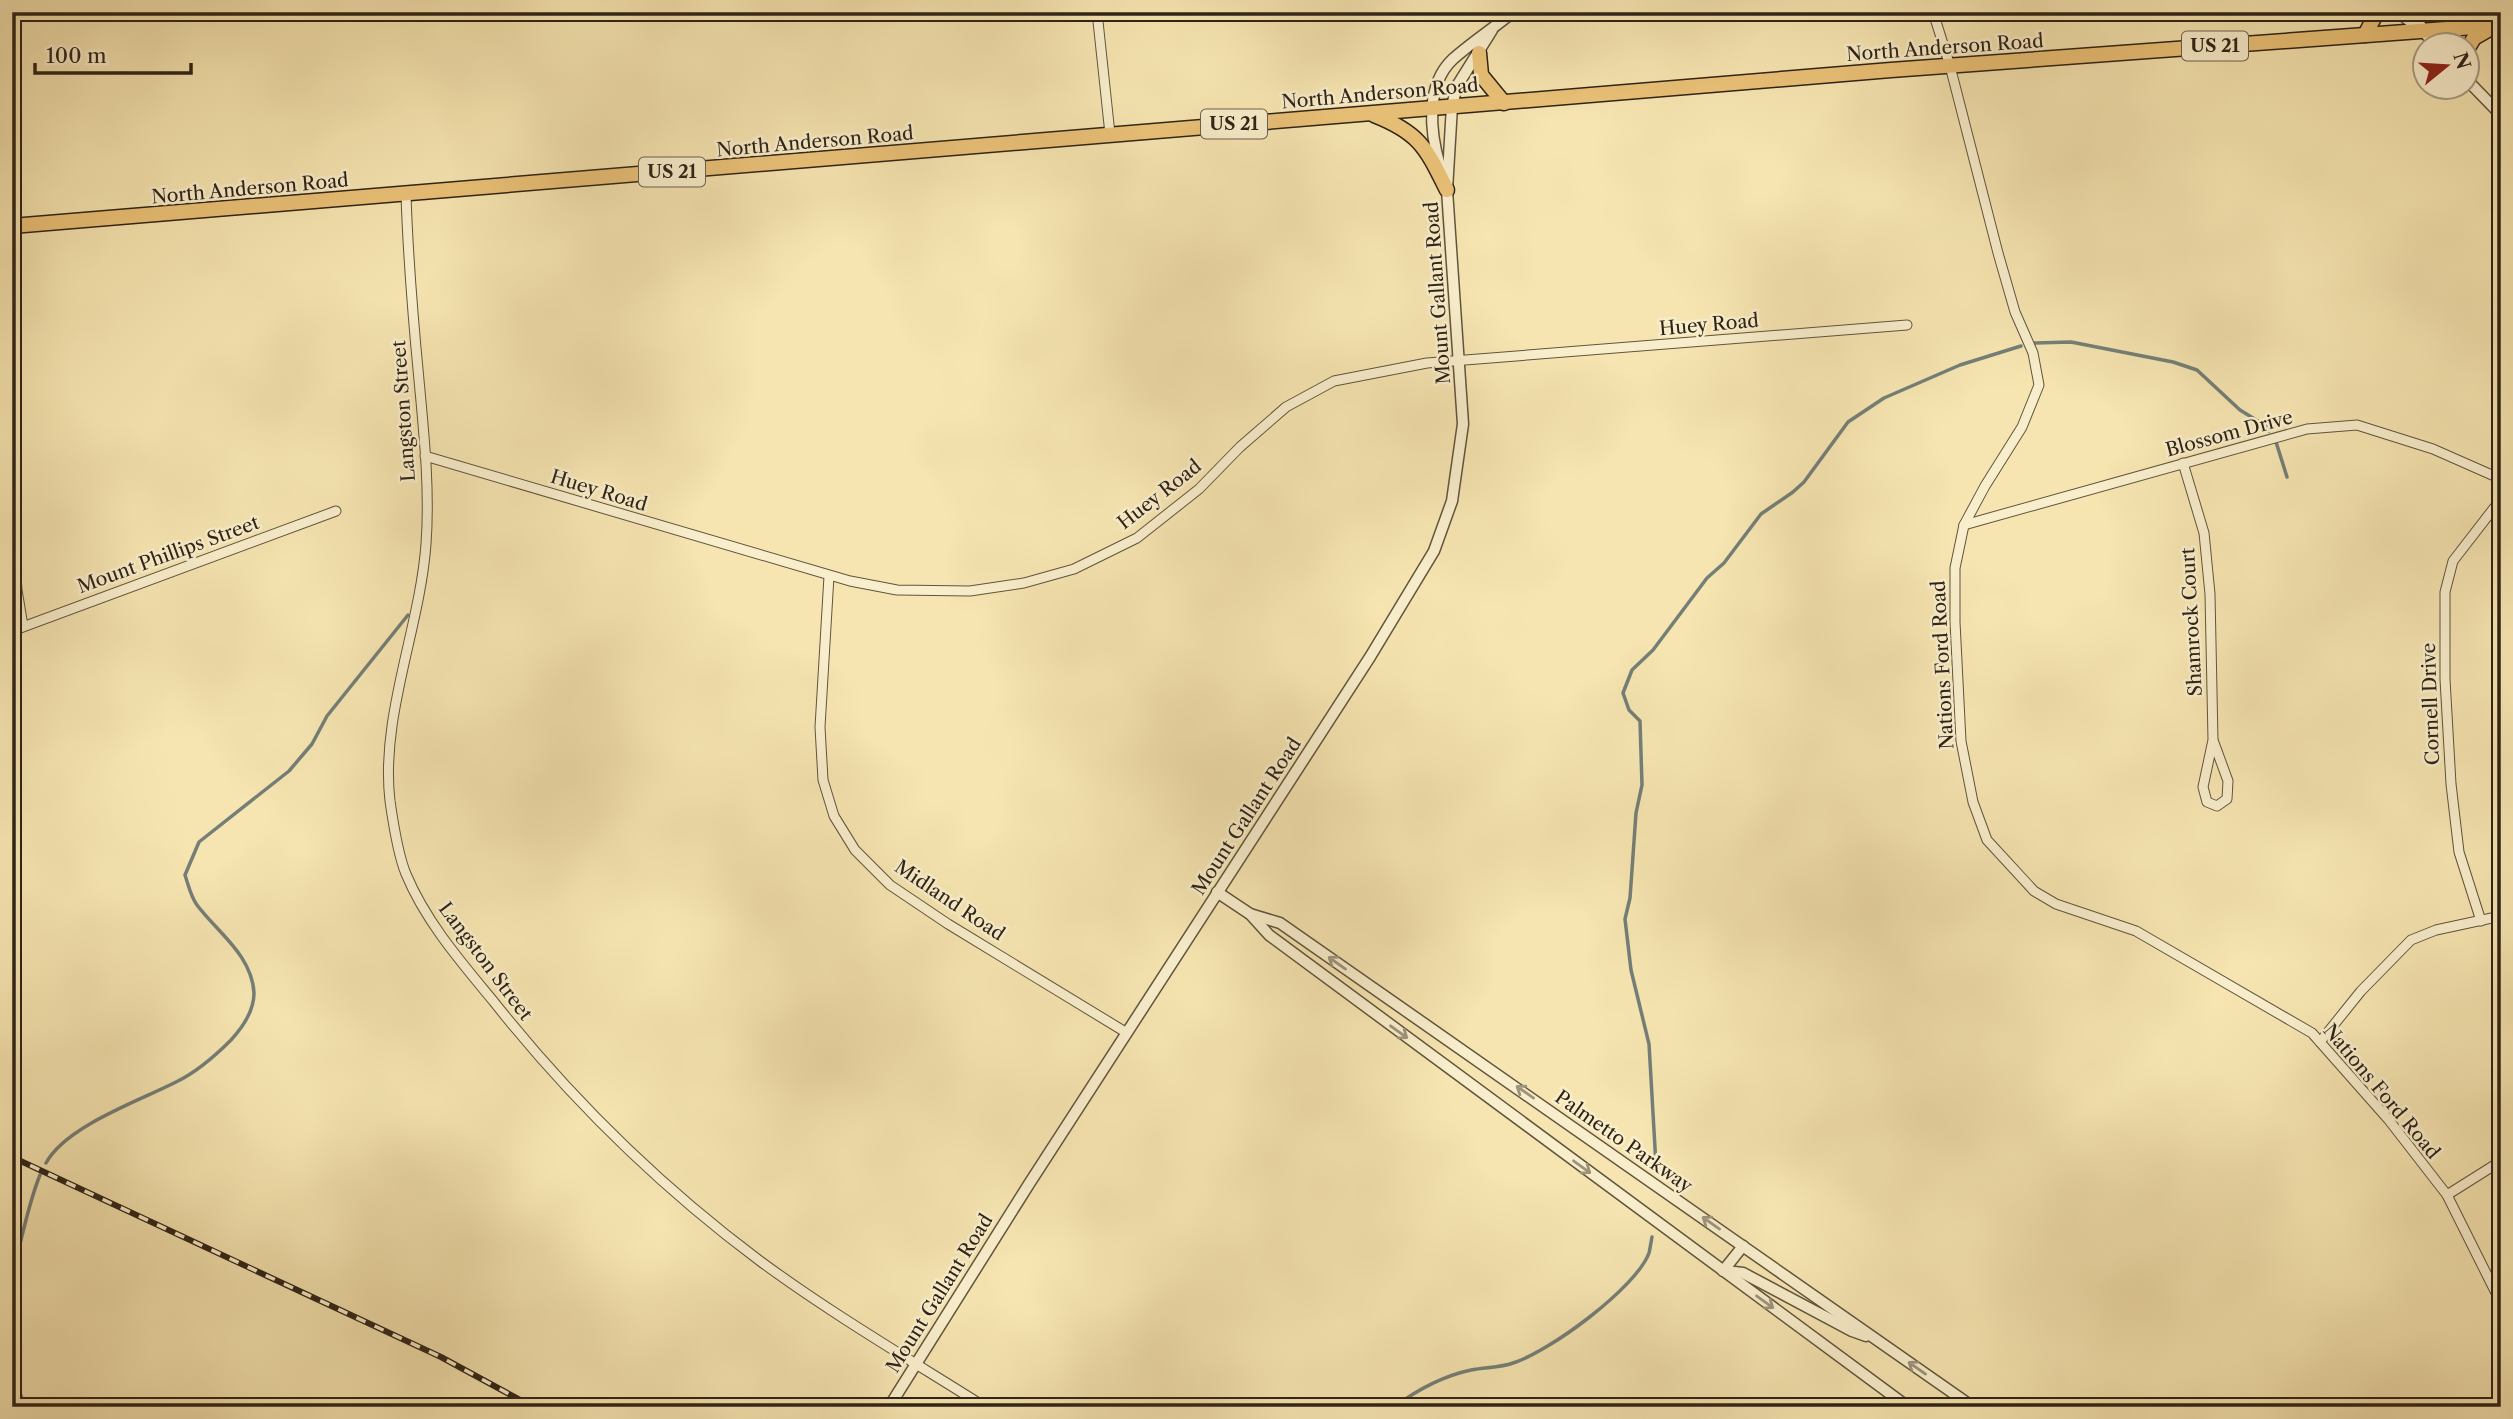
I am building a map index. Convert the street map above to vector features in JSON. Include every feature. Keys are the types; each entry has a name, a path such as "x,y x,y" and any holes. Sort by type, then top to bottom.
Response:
{"main road":[{"path":"2365,35 2377,12"},
{"name":"North Anderson Road","path":"12,226 1452,106 2499,25"},
{"path":"2482,34 2499,25"},
{"path":"1479,53 1481,75 1503,103"},
{"path":"1370,113 1393,123 1420,142 1429,153 1447,190"}],"street":[{"path":"1097,12 1110,134"},
{"name":"Mount Gallant Road","path":"1447,190 1435,150 1433,108 1436,88 1453,59 1513,12"},
{"name":"Nations Ford Road","path":"1933,12 1950,66 1998,253 2015,312 2033,353 2039,385 2022,427 1985,485 1964,525 1955,568 1961,741 1973,802 1987,840 2034,891 2056,904 2136,931 2312,1033 2388,1119 2446,1195"},
{"path":"2398,12 2423,31"},
{"path":"2414,12 2423,31"},
{"name":"Mount Gallant Road","path":"889,1407 1368,659 1434,551 1452,501 1463,424 1447,190 1452,106 1457,86 1492,30"},
{"path":"2482,95 2501,115"},
{"name":"Langston Street","path":"406,195 409,266 425,456 426,542 420,599 397,706 390,764 390,800 404,871 424,910 517,1032 626,1148 688,1204 760,1261 985,1407"},
{"name":"Huey Road","path":"425,456 829,576 897,590 958,592 1024,583 1074,569 1137,538 1199,489 1240,447 1286,407 1334,381 1427,363 1907,325"},
{"name":"Blossom Drive","path":"1964,525 2307,429 2357,425 2433,449 2501,479"},
{"name":"Shamrock Court","path":"2183,463 2204,533 2210,594 2213,740 2203,787 2207,802 2217,806 2227,799 2228,781 2213,740"},
{"name":"Cornell Drive","path":"2481,920 2459,852 2451,784 2445,679 2445,592 2453,561 2501,499"},
{"name":"Mount Phillips Street","path":"12,631 336,511"},
{"path":"12,528 23,626"},
{"name":"Midland Road","path":"829,576 820,727 823,780 834,816 855,850 890,885 948,924 1127,1033"},
{"name":"Palmetto Parkway","path":"1217,892 1250,914 1269,935 1908,1407"},
{"name":"Palmetto Parkway","path":"1250,914 1280,923 1973,1407"},
{"path":"2320,1042 2361,991 2411,940 2436,930 2501,916"},
{"path":"2501,1161 2446,1195 2501,1303"},
{"path":"1723,1271 1742,1246"},
{"path":"1723,1271 1743,1273 1852,1331 1877,1339"}],"waterway":[{"path":"2035,343 2071,342 2173,362 2197,370 2240,410 2266,426 2269,431"},
{"path":"1656,1165 1649,1044 1631,970 1625,919 1630,898 1636,813 1642,785 1640,721 1629,710 1623,693 1632,670 1653,650 1707,578 1724,563 1761,514 1804,482 1848,422 1884,398 1960,365 2021,346"},
{"path":"2276,442 2287,477"},
{"path":"46,1163 70,1137 86,1126 198,1069 231,1040 243,1024 252,1006 252,979 232,945 197,905 185,875 199,842 289,771 312,744 327,716 408,615"},
{"path":"12,1274 40,1175"},
{"path":"1394,1407 1440,1380 1471,1370 1513,1363 1529,1357 1568,1333 1627,1283 1649,1253 1652,1237"},
{"path":"12,1370 25,1407"}],"railway":[{"path":"12,1157 441,1357 533,1407"}]}
